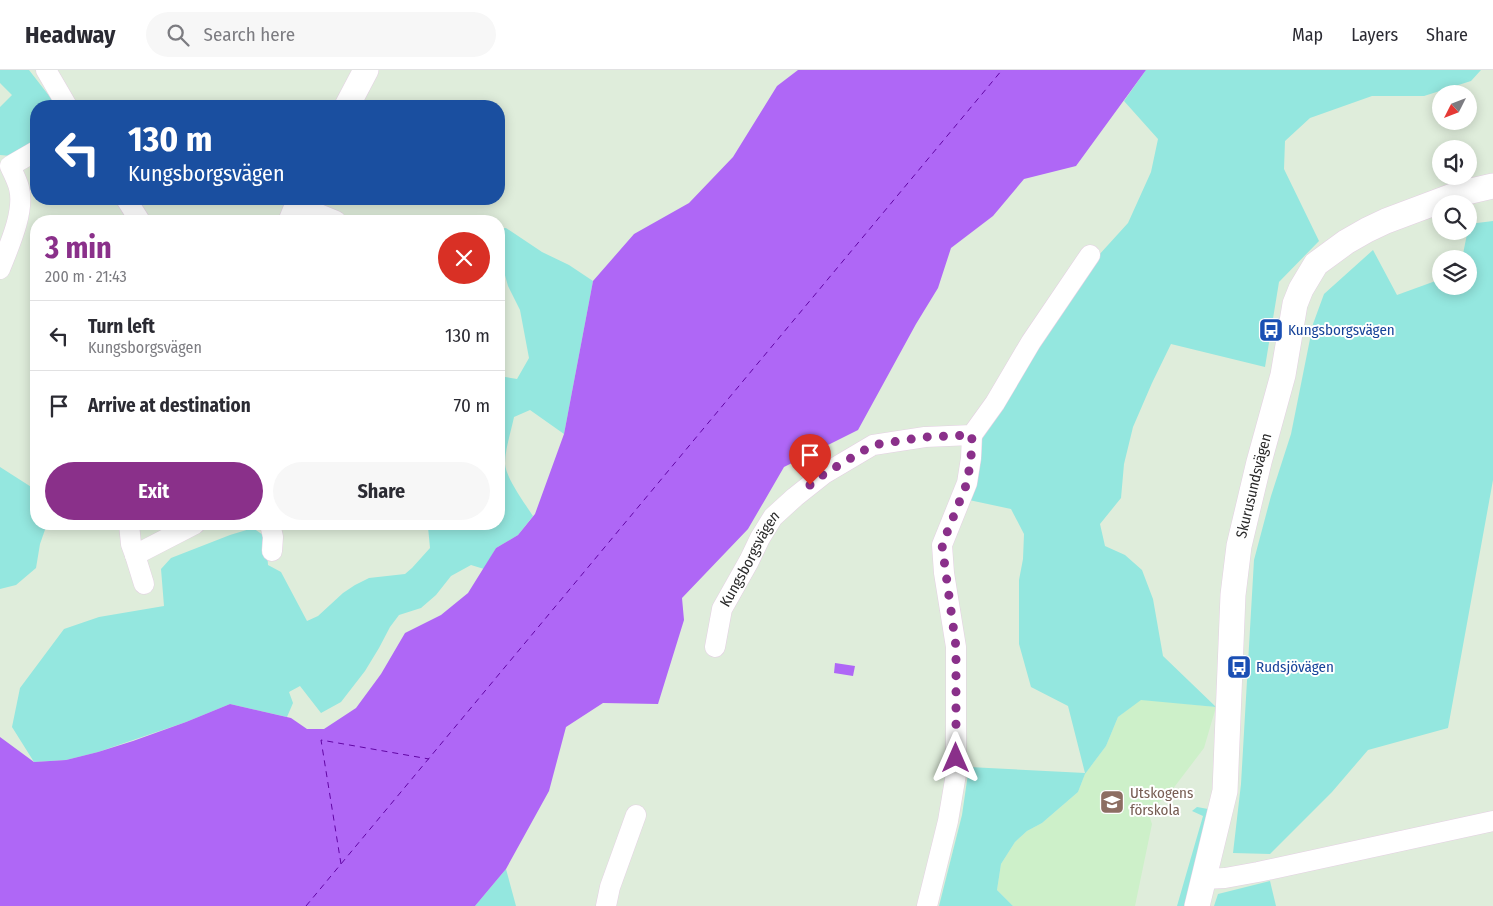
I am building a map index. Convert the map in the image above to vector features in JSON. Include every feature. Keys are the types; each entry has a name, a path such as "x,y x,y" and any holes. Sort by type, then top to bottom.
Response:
{"street":[{"path":"46,70 64,100"},
{"path":"350,100 366,70"},
{"path":"0,269 15,229 19,205 19,189 5,164 30,154"},
{"name":"Skurusundsvägen","path":"1196,906 1225,791 1233,595 1239,546 1282,375 1295,304 1301,288 1316,264 1332,251 1360,234 1386,221 1458,194 1493,186"},
{"path":"296,208 318,215"},
{"path":"927,906 948,821 956,774 956,647 942,545 967,483 972,435 995,403 1040,327 1090,255"},
{"name":"Kungsborgsvägen","path":"715,647 722,609 773,517 795,497 824,474 873,445 925,437 972,435"},
{"path":"130,530 131,544 144,584"},
{"path":"135,555 183,530"},
{"path":"271,530 272,551"},
{"path":"606,906 610,887 636,815"},
{"path":"1204,878 1225,878 1258,872 1493,820"}],"shaded area":[{"path":"0,70 29,70 52,100 30,100 30,145 11,156 0,155 0,107 12,95 0,83"},
{"path":"798,70 1146,70 1076,166 1024,179 993,216 951,248 938,288 858,430 784,467 748,529 682,598 684,620 658,704 603,703 566,727 549,791 506,869 475,906 0,906 0,737 34,762 66,760 133,741 230,704 291,718 307,729 324,729 356,708 381,674 405,633 441,615 468,593 496,548 518,535 535,514 564,434 593,281 634,234 689,203 733,157 777,86"},
{"path":"1146,70 1481,70 1471,81 1458,85 1432,85 1432,93 1424,96 1372,96 1310,118 1285,141 1284,169 1319,241 1279,282 1265,367 1171,344 1133,427 1124,464 1121,498 1100,524 1105,546 1125,555 1142,570 1153,599 1163,656 1216,707 1141,700 1118,717 1106,746 1085,774 1078,792 1042,823 1027,831 1015,842 1001,864 997,890 1013,906 939,906 962,815 969,767 1085,773 1068,706 1031,687 1019,644 1019,580 1023,559 1024,534 1011,509 969,500 980,437 1098,256 1128,223 1151,172 1158,139 1124,101"},
{"path":"1493,221 1493,480 1448,728 1368,750 1332,792 1270,854 1233,853 1241,784 1254,560 1271,496 1291,434 1313,324 1324,294 1373,250 1397,295 1432,282 1432,295 1477,295 1477,250 1464,250 1466,240 1477,240 1477,223"},
{"path":"505,228 593,281 564,434 530,410 514,417 505,458 505,377 517,379 529,358 520,310 505,275"},
{"path":"505,464 512,483 533,516 518,535 496,548 484,569 471,565 451,576 436,595 421,608 399,615 365,671 341,702 321,713 300,686 289,692 293,703 287,717 230,704 186,722 98,752 66,760 34,762 12,727 20,688 64,629 99,617 164,606 161,569 171,558 230,535 246,530 256,530 266,537 268,565 281,572 307,621 318,616 343,593 369,578 405,574 430,548 428,530 505,530"},
{"path":"0,467 30,486 30,530 45,530 40,544 36,568 16,585 0,589"},
{"path":"835,663 855,666 853,676 834,673"},
{"name":"Utskogens förskola","path":"1141,699 1216,707 1204,748 1169,794 1148,812 1152,824 1135,906 1013,906 997,890 1001,864 1015,842 1027,831 1042,823 1078,792 1085,774 1106,746 1118,717"},
{"path":"1197,807 1208,809 1189,906 1177,906 1203,816 1192,811"},
{"path":"506,869 516,906 475,906"},
{"path":"1270,881 1276,906 1214,906 1218,894"}],"ferry route":[{"path":"306,906 1002,70"},
{"path":"341,864 321,740 429,759"}],"place":[{"name":"Kungsborgsvägen","path":"1271,330"},
{"name":"Rudsjövägen","path":"1239,667"},
{"name":"Utskogens förskola","path":"1112,802"}],"route":[{"path":"810,485 848,458 873,445 925,437 972,435 967,483 942,545 944,573 956,647 956,758"}]}
